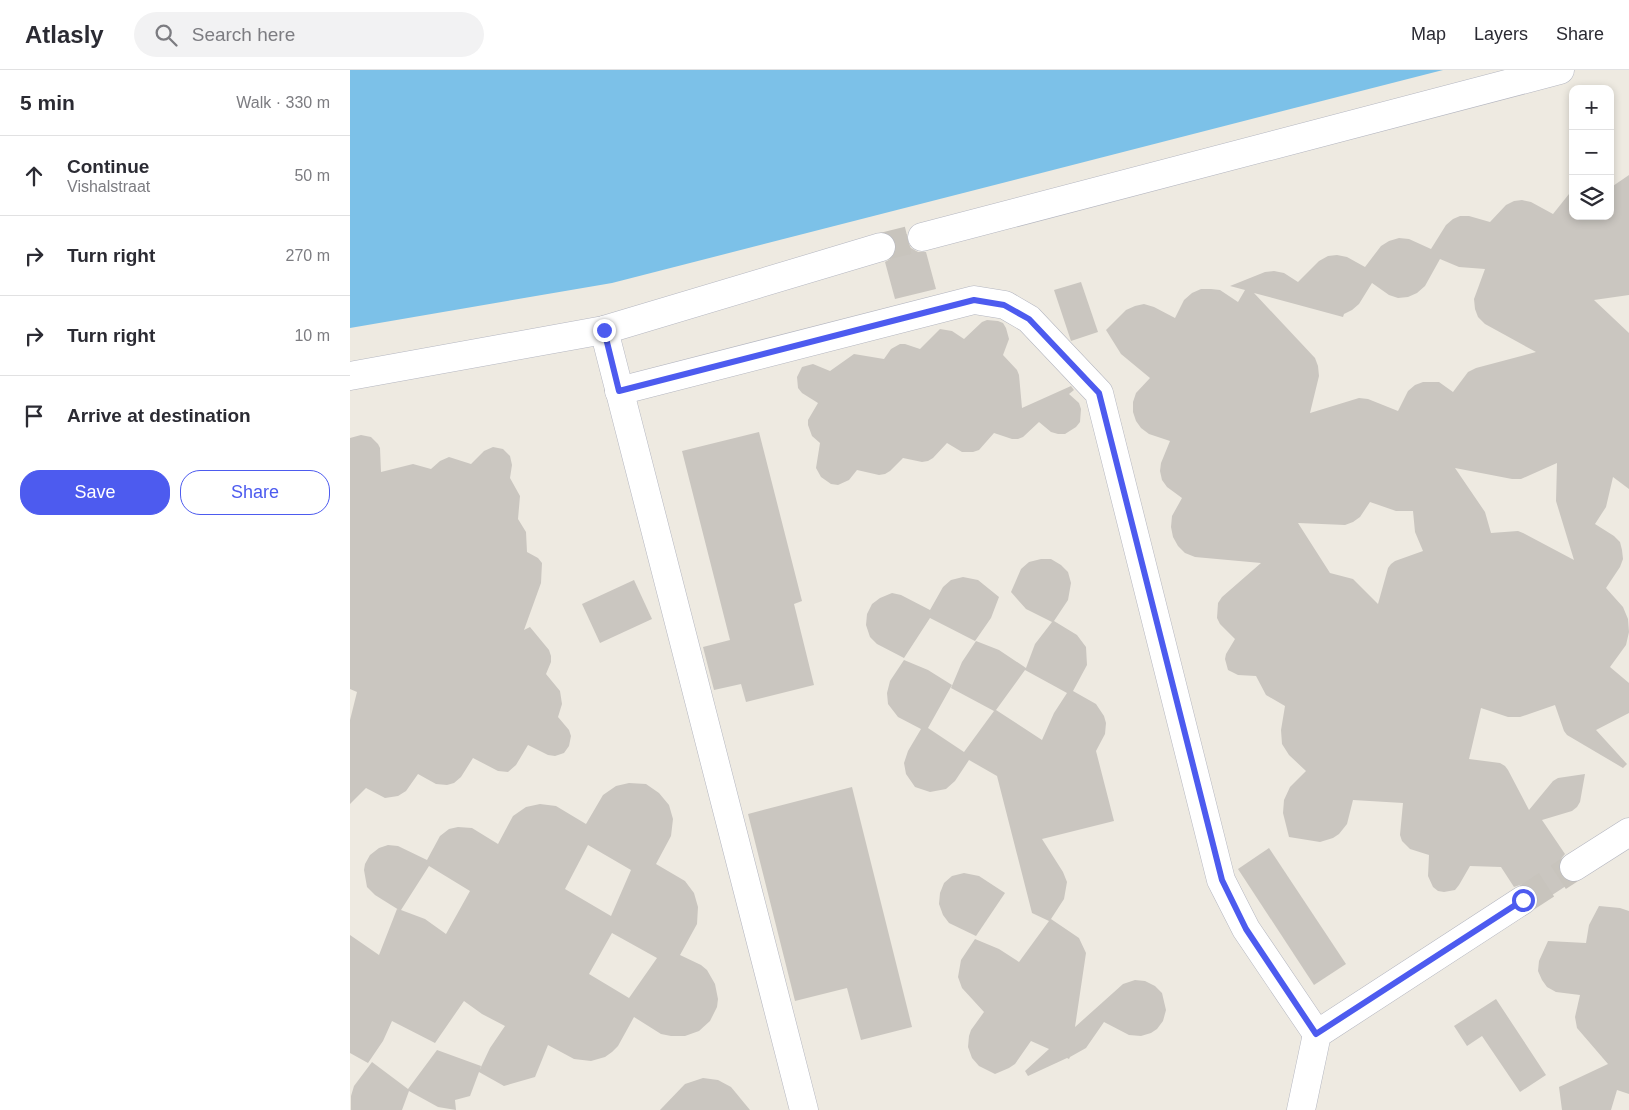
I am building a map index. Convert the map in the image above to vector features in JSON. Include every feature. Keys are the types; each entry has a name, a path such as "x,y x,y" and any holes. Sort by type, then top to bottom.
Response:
{"lane":[{"path":"922,237 1560,70"},
{"path":"350,376 604,330 881,247"},
{"path":"619,391 974,300 1004,305 1029,319 1099,393 1222,880 1246,929 1316,1034 1301,1110"},
{"path":"604,330 804,1110"},
{"path":"1574,867 1629,832"},
{"path":"1316,1034 1523,900"}],"water":[{"path":"350,70 1443,70 612,283 350,328"}],"building":[{"path":"1629,175 1629,295 1594,300 1629,333 1629,489 1613,477 1606,507 1595,524 1614,536 1620,542 1622,550 1623,559 1620,567 1606,588 1623,607 1628,619 1629,632 1626,645 1610,667 1629,683 1629,713 1596,730 1627,764 1623,768 1567,735 1555,705 1520,717 1508,717 1481,708 1469,759 1500,763 1505,766 1529,810 1553,781 1558,778 1585,774 1580,802 1577,807 1572,811 1542,820 1565,854 1560,860 1558,867 1561,875 1566,881 1572,882 1537,905 1539,899 1536,891 1530,886 1523,884 1514,887 1501,867 1470,866 1455,890 1438,891 1433,887 1428,876 1429,855 1410,849 1402,841 1400,835 1403,803 1353,800 1347,824 1333,838 1320,842 1289,837 1283,813 1284,800 1290,787 1306,771 1289,755 1282,744 1281,730 1285,706 1266,695 1256,676 1238,675 1228,670 1225,659 1226,654 1235,639 1220,624 1217,618 1218,603 1222,597 1261,563 1195,557 1185,553 1178,546 1173,537 1171,527 1172,516 1182,498 1167,487 1162,480 1160,471 1161,463 1170,441 1149,434 1141,428 1133,412 1133,402 1136,393 1150,378 1121,354 1106,330 1126,310 1144,304 1175,318 1184,300 1192,293 1201,289 1220,290 1238,302 1245,290 1230,286 1265,272 1284,273 1298,282 1319,261 1328,256 1347,257 1365,267 1381,246 1399,238 1409,239 1431,249 1446,225 1453,219 1460,216 1469,216 1490,222 1506,205 1514,201 1531,202 1553,214 1569,194 1569,220 1614,220 1614,185","holes":["1440,259 1459,267 1485,269 1474,299 1478,317 1485,324 1536,352 1476,368 1468,372 1453,392 1439,382 1423,382 1415,385 1408,391 1398,411 1368,399 1359,398 1310,413 1319,376 1315,358 1254,293 1343,317 1344,314 1359,304 1372,283 1389,295 1398,298 1408,297 1417,293 1425,286","1557,463 1556,501 1574,560 1518,531 1491,533 1485,512 1455,468 1521,479","1370,502 1396,511 1413,511 1415,532 1423,551 1391,564 1388,568 1378,604 1353,579 1330,573 1298,523 1345,525 1360,517"]},
{"path":"907,234 907,241 911,248 918,252 926,252 936,289 895,299 885,262 892,258 896,251 896,243 893,237"},
{"path":"1081,282 1098,332 1071,341 1054,290"},
{"path":"987,320 1003,323 1006,328 1009,339 1003,355 1017,370 1019,375 1022,408 1071,386 1074,390 1069,394 1079,403 1081,409 1080,422 1076,427 1065,434 1058,434 1051,432 1039,422 1023,437 1018,439 994,433 979,450 973,452 962,452 947,443 928,461 922,462 903,458 885,474 879,475 857,470 849,480 838,485 831,484 821,477 816,468 820,443 812,436 808,425 808,420 818,403 802,393 798,388 797,377 802,367 813,364 830,371 854,354 884,359 891,349 900,344 920,349 940,329 952,331 964,339 982,322"},
{"path":"759,432 802,601 794,604 814,685 746,702 741,684 714,690 703,647 730,640 682,451"},
{"path":"361,435 371,437 378,444 380,448 381,472 413,464 431,469 440,461 449,457 471,464 484,451 493,447 503,449 510,456 512,465 510,478 520,496 518,519 526,532 527,552 538,558 542,563 541,583 524,630 530,627 549,650 551,656 551,662 546,674 560,691 562,704 558,717 569,730 571,736 569,746 564,753 555,756 548,755 528,745 516,765 508,772 498,771 473,758 461,777 454,783 447,785 436,784 418,774 406,791 398,796 385,798 366,788 350,804 350,720 357,692 350,689 350,438"},
{"path":"1051,559 1068,572 1071,583 1068,600 1054,621 1077,635 1086,647 1087,665 1073,691 1096,704 1106,723 1105,734 1096,751 1114,821 1042,839 1063,872 1067,882 1064,899 1051,919 1079,938 1086,953 1075,1027 1123,984 1135,980 1145,981 1155,986 1162,993 1166,1010 1163,1021 1157,1029 1141,1036 1129,1035 1104,1022 1086,1048 1069,1059 1067,1058 1028,1076 1025,1071 1049,1049 1031,1041 1015,1064 995,1074 979,1066 972,1058 968,1047 969,1036 984,1012 962,988 958,977 961,960 975,939 999,949 1019,962 1049,921 1032,913 997,776 969,760 955,781 946,789 930,792 915,787 906,774 904,763 908,751 921,729 898,717 888,704 887,693 890,681 904,660 928,670 952,685 928,728 964,752 994,711 951,688 962,662 976,641 999,650 1026,668 1035,644 1052,622 1026,609 1011,592 1021,569 1029,562","holes":["1025,670 1067,693 1054,713 1042,740 996,710"]},
{"path":"963,577 978,580 999,597 991,618 975,641 930,618 904,658 877,644 870,637 866,625 867,614 872,604 880,598 892,593 901,595 930,610 943,587 951,580"},
{"path":"634,580 652,619 600,643 582,604"},
{"path":"629,783 646,784 659,793 669,805 673,819 671,836 656,864 685,881 694,893 698,907 697,924 680,955 701,965 707,970 715,984 718,999 717,1007 710,1021 699,1031 685,1036 671,1036 661,1034 634,1017 618,1046 605,1057 591,1061 574,1059 548,1045 535,1077 504,1086 479,1072 470,1096 455,1100 456,1110 438,1107 409,1091 402,1110 351,1110 351,1096 354,1086 372,1062 408,1089 437,1050 481,1066 480,1069 490,1048 505,1026 482,1014 464,1001 435,1043 392,1021 383,1041 368,1063 350,1053 350,935 379,955 397,909 399,910 375,895 367,887 364,870 370,855 379,848 388,845 398,846 427,860 440,836 449,829 458,827 472,828 498,844 513,816 526,807 540,804 556,806 586,824 603,795 616,786","holes":["588,845 631,870 611,916 565,889","429,866 470,891 446,934 425,919 401,910","612,933 657,958 629,998 589,974"]},
{"path":"852,787 912,1027 861,1040 847,988 795,1001 748,814"},
{"path":"1269,848 1346,964 1314,985 1238,869"},
{"path":"964,873 979,876 1005,893 976,936 949,923 943,915 939,904 940,893 944,883 952,876"},
{"path":"1599,906 1629,911 1629,1094 1617,1090 1611,1110 1562,1110 1559,1087 1608,1064 1577,1028 1575,1017 1580,995 1556,992 1547,987 1538,971 1539,961 1548,941 1586,943 1589,925"},
{"path":"1496,999 1546,1075 1520,1092 1482,1036 1467,1046 1454,1026"},
{"path":"703,1078 718,1080 731,1087 750,1110 660,1110 685,1084"}],"tunnel":[{"path":"881,247 922,237"},
{"path":"1523,900 1574,867"}],"route":[{"path":"604,330 619,391 974,300 1004,305 1029,319 1099,393 1222,880 1246,929 1316,1034 1523,900"}]}
